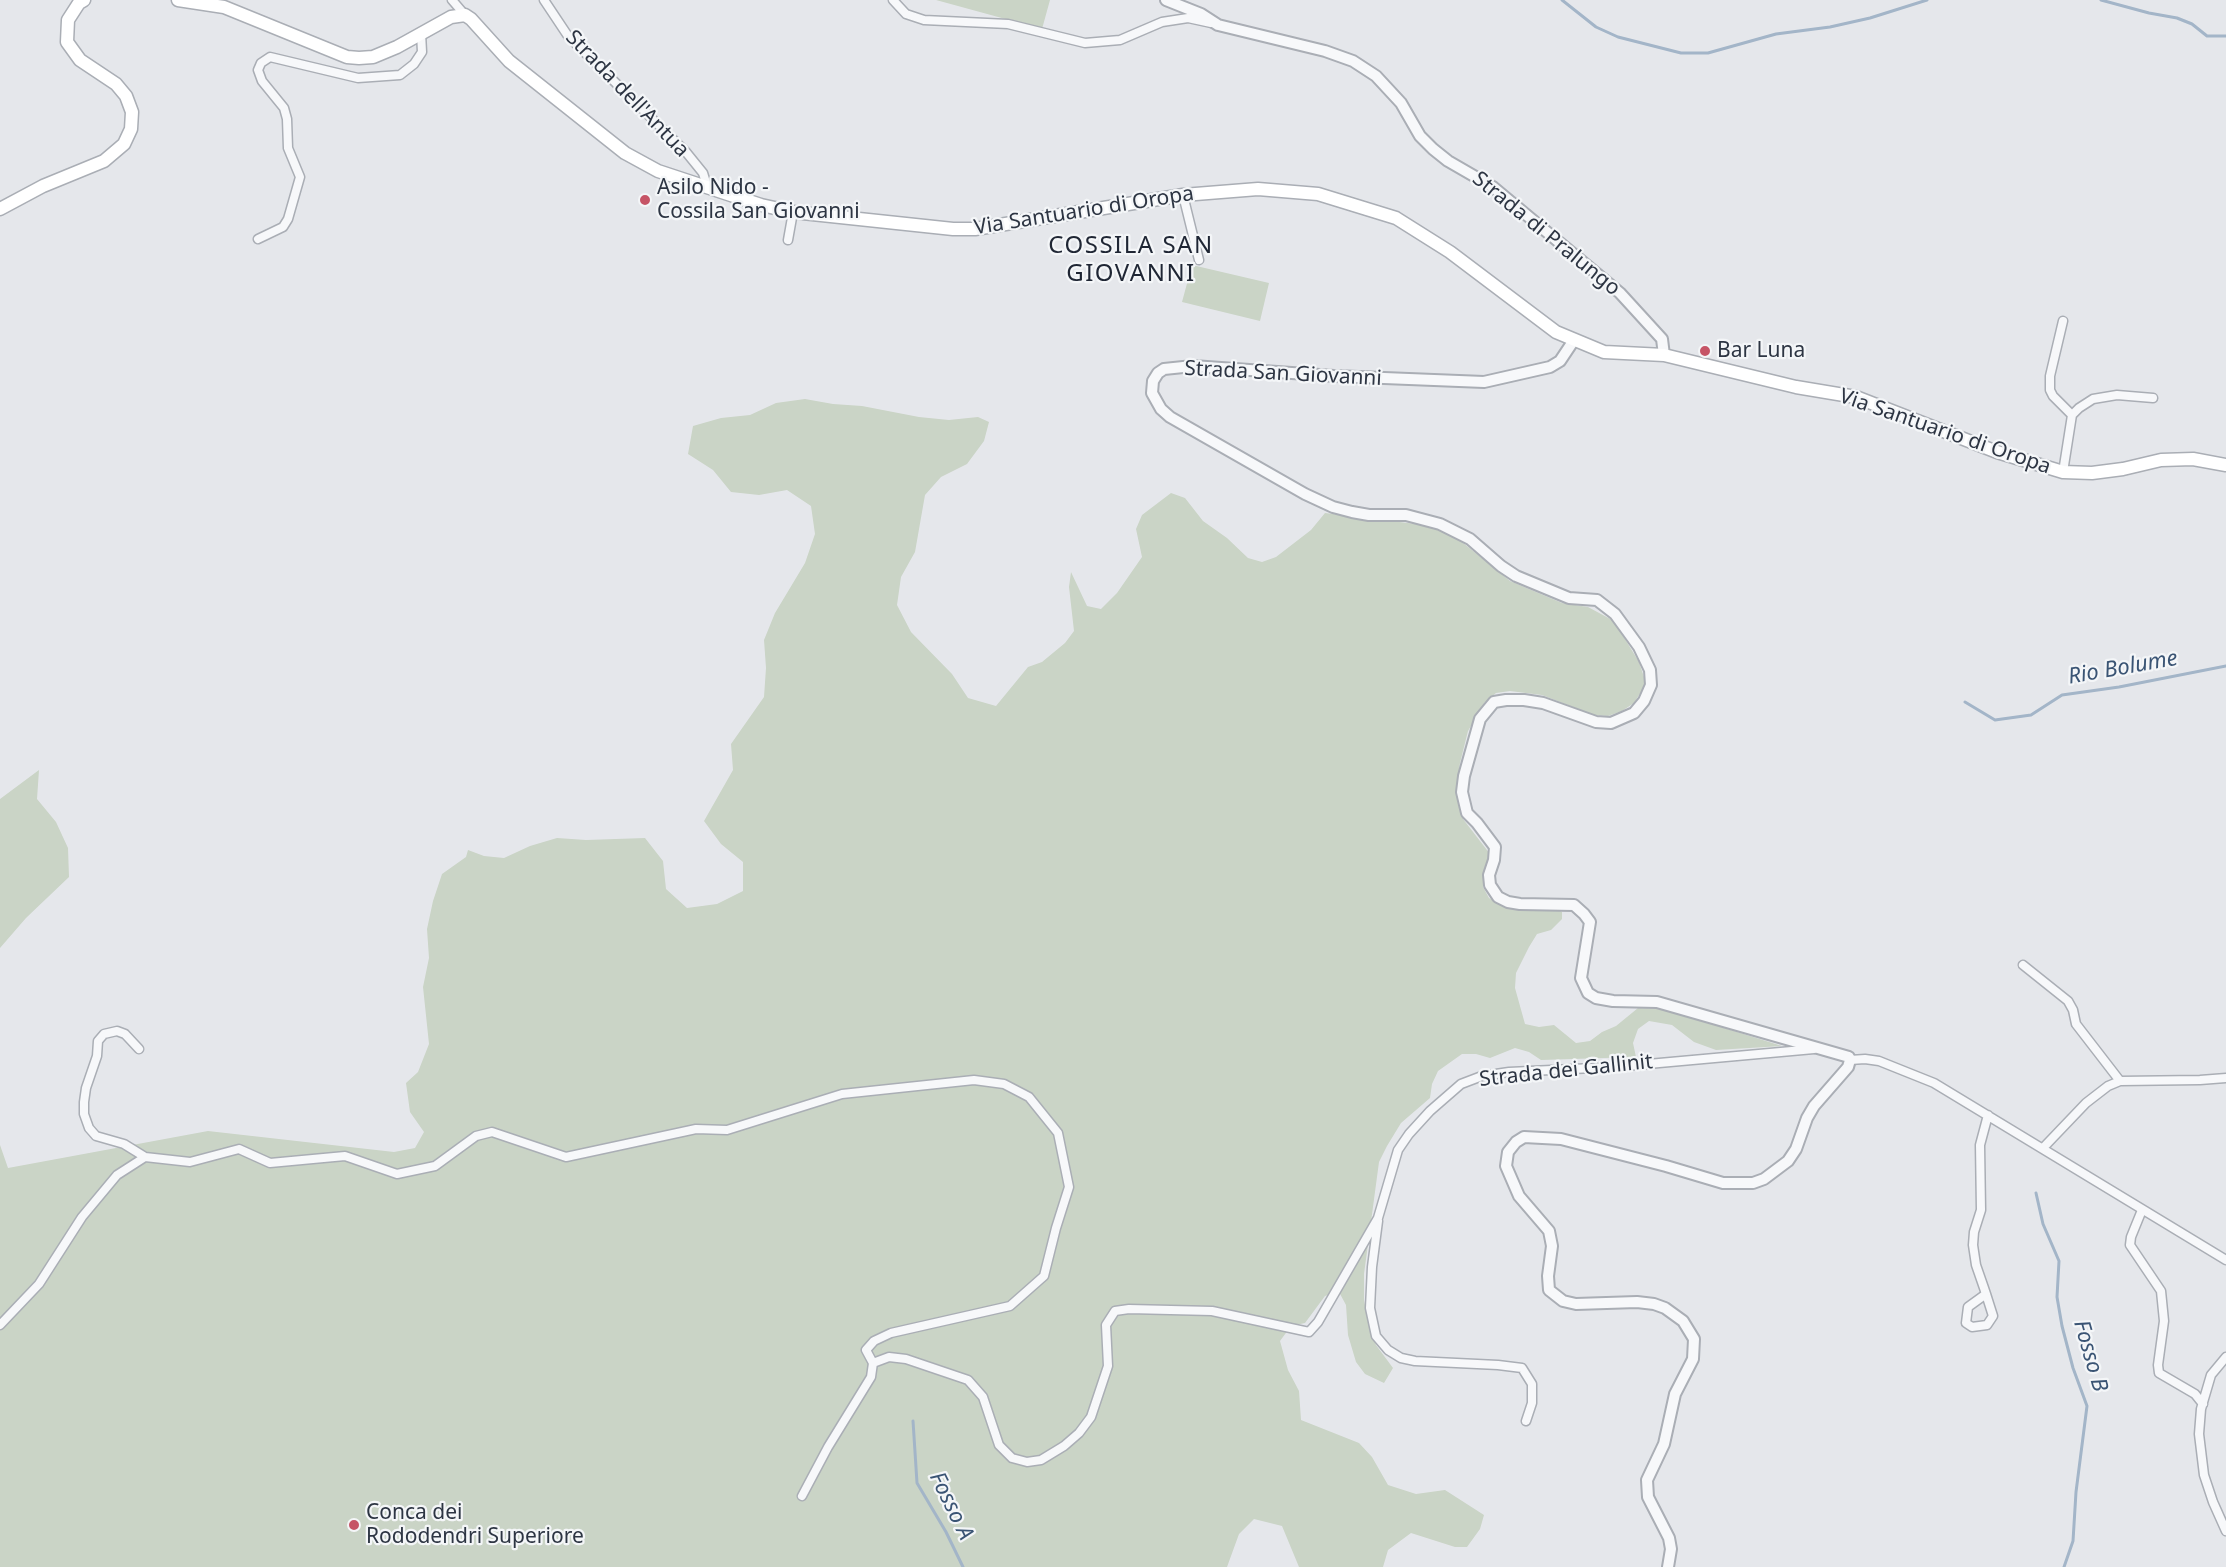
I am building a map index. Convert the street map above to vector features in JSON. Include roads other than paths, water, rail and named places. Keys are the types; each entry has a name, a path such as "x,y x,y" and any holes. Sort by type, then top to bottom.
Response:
{"main road":[{"path":"0,208 43,186 104,161 124,144 131,129 132,112 126,96 116,84 80,60 68,42 68,20 79,3 84,0"},
{"path":"177,0 224,7 346,57 359,58 373,57 397,47 451,17 465,15"},
{"name":"Via Santuario di Oropa","path":"465,15 509,61 625,153 658,171 708,189 793,212 952,229 975,229 1183,195 1258,189 1318,194 1396,218 1450,252 1556,332 1604,352 1664,355 1796,387 1856,396 1997,452 2063,472 2092,473 2172,459 2193,459 2226,465"}],"street":[{"name":"Via Santuario di Oropa","path":"453,0 465,15"},
{"name":"Strada dell'Antua","path":"544,0 568,36 686,152 702,173 708,189"},
{"path":"893,0 906,14 924,20 1008,24 1084,43 1120,40 1162,22 1188,18 1218,25"},
{"name":"Strada di Pralungo","path":"1166,0 1201,14 1218,25 1324,51 1353,61 1376,76 1401,103 1420,136 1433,150 1493,187 1620,293 1662,339 1664,355"},
{"path":"258,239 283,227 288,219 300,177 288,148 287,119 284,108 262,81 258,70 261,63 270,57 358,78 400,75 414,64 422,52 422,33"},
{"path":"1183,195 1199,260"},
{"path":"788,240 793,212"},
{"path":"2063,321 2050,376 2050,390 2072,416"},
{"name":"Strada San Giovanni","path":"1574,340 1560,361 1550,366 1484,382 1334,376 1193,366 1164,369 1153,381 1152,393 1161,409 1170,417 1305,494 1333,507 1352,512 1406,515 1440,524 1470,539 1516,576 1569,598 1597,600 1615,614 1639,647 1650,670 1651,685 1644,701 1634,713 1611,723 1596,722 1543,703 1506,700 1494,702 1480,719 1464,776 1462,792 1467,813 1478,823 1495,847 1489,875 1490,885 1498,897 1508,902 1574,905 1584,914 1590,922 1581,978 1588,993 1596,998 1613,1001 1657,1002 1815,1048 1846,1054 1850,1060"},
{"path":"2063,472 2072,416 2085,402 2117,395 2153,398"},
{"path":"2023,965 2068,1001 2076,1024 2120,1081"},
{"path":"139,1049 125,1034 117,1031 104,1034 98,1041 97,1056 86,1088 84,1108 89,1128 96,1136 124,1144 145,1157 190,1162 239,1149 270,1163 345,1156 397,1174 435,1166 476,1136 492,1132 566,1157 696,1129 727,1130 842,1094 974,1080 1004,1084 1029,1097 1058,1133 1069,1187 1044,1276 1010,1306 891,1333 874,1341 866,1350 873,1363 871,1377 828,1447 802,1496"},
{"name":"Strada dei Gallinit","path":"873,1363 889,1357 906,1359 968,1380 983,1397 999,1445 1012,1458 1027,1462 1041,1460 1064,1446 1079,1433 1091,1417 1108,1366 1106,1324 1115,1311 1129,1309 1212,1311 1309,1332 1318,1323 1378,1218 1398,1150 1430,1111 1461,1084 1509,1072 1615,1067 1815,1048"},
{"path":"1668,1567 1671,1549 1669,1538 1648,1497 1647,1480 1664,1444 1675,1394 1693,1359 1694,1339 1683,1321 1665,1308 1654,1304 1637,1302 1576,1304 1563,1300 1549,1290 1548,1276 1552,1246 1549,1231 1520,1196 1506,1166 1508,1152 1516,1142 1524,1137 1561,1139 1723,1183 1753,1183 1764,1179 1788,1161 1796,1149 1807,1118 1839,1078 1850,1060 1879,1061 1934,1083 2226,1260"},
{"path":"2043,1148 2086,1103 2120,1081 2226,1078"},
{"path":"1986,1294 1973,1245 1974,1232 1981,1210 1980,1145 1988,1115"},
{"path":"0,1325 39,1284 82,1217 117,1174 145,1157"},
{"path":"2142,1210 2130,1245 2161,1291 2164,1321 2157,1365 2159,1372 2195,1394 2203,1404"},
{"path":"1378,1218 1370,1308 1376,1336 1388,1350 1408,1360 1522,1368 1532,1384 1532,1403 1527,1421"},
{"path":"2226,1357 2211,1375 2203,1404 2199,1434 2204,1475 2226,1531"}],"waterway":[{"path":"1562,0 1596,27 1618,37 1681,53 1708,53 1776,34 1830,27 1870,18 1927,0"},
{"path":"2101,0 2177,18 2192,24 2207,36 2226,36"},
{"name":"Rio Bolume","path":"1965,702 1995,720 2031,715 2062,695 2119,687 2226,666"},
{"name":"Fosso B","path":"2036,1193 2043,1224 2059,1261 2057,1297 2062,1326 2073,1368 2087,1406 2076,1492 2073,1541 2064,1567"},
{"name":"Fosso A","path":"913,1421 917,1483 946,1532 963,1567"}],"place":[{"name":"Asilo Nido - Cossila San Giovanni","path":"645,200"},
{"name":"Bar Luna","path":"1705,351"},
{"name":"Conca dei Rododendri Superiore","path":"354,1525"}],"district":[{"name":"COSSILA SAN GIOVANNI","path":"1131,260"}]}
